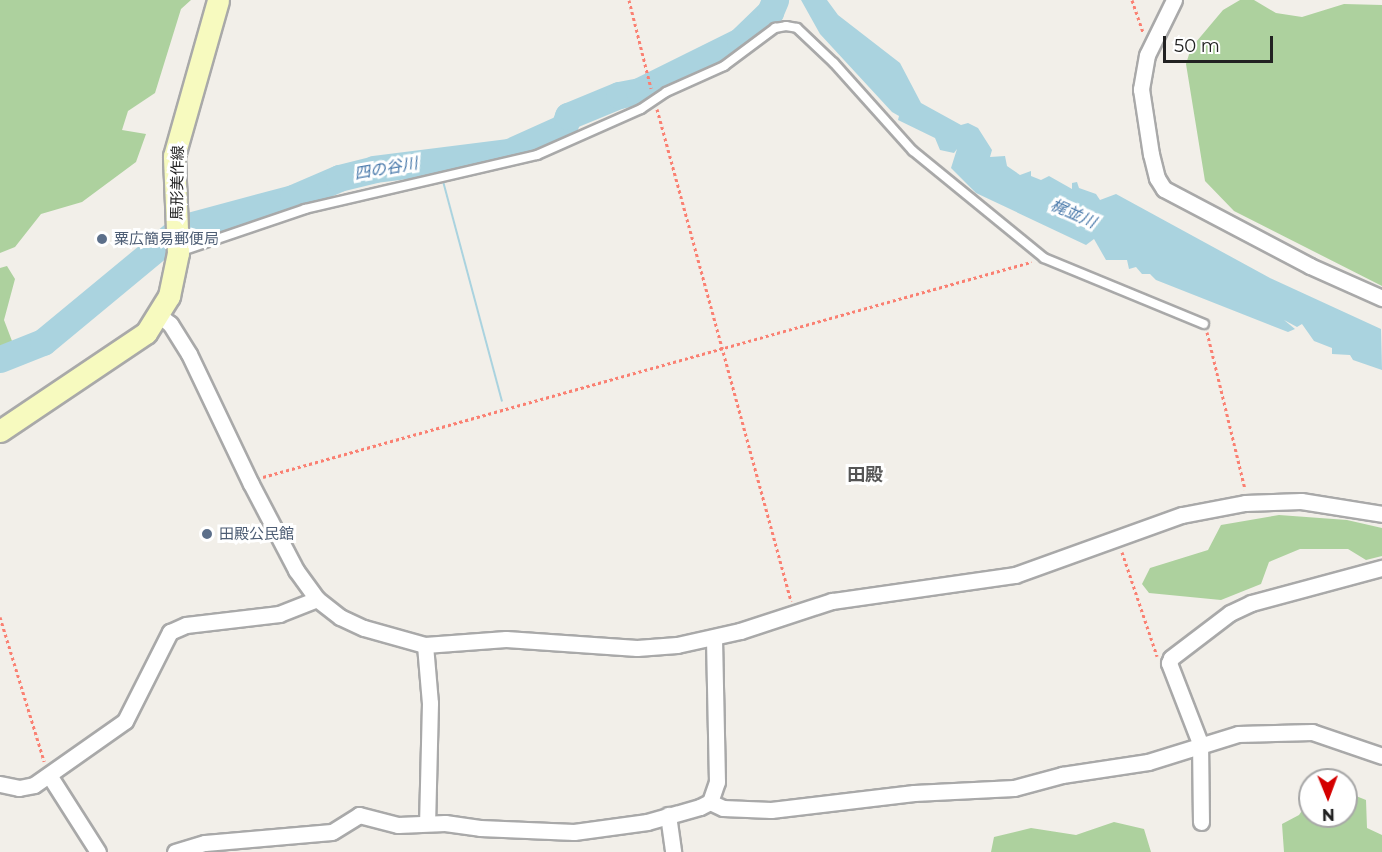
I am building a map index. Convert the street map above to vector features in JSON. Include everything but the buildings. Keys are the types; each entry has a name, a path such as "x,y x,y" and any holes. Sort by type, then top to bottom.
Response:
{"main road":[{"name":"馬形美作線","path":"0,431 119,354 146,333 169,296 178,249 174,156 218,0"}],"street":[{"path":"1174,0 1151,45 1140,89 1151,154 1157,178 1164,189 1310,266 1382,298"},
{"path":"159,315 170,324 189,354 250,484 296,570 317,599 340,617 364,628 425,645 545,640 637,648 714,638 832,601 1015,574 1182,515 1245,503 1301,501 1382,514"},
{"path":"1201,822 1200,743 1169,663 1171,658 1230,613 1251,603 1382,568"},
{"path":"0,784 19,788 34,785 125,721 147,683 170,632 186,625 279,614 317,599"},
{"path":"710,802 717,782 714,638"},
{"path":"425,645 430,703 427,823"},
{"path":"175,852 224,840 315,835 332,831 359,815 398,825 427,823 574,832 668,815 710,802 723,808 771,810 914,793 1014,788 1062,775 1148,762 1200,743 1238,734 1312,732 1382,756"},
{"path":"50,775 98,852"},
{"path":"668,815 673,852"}],"lane":[{"path":"178,249 304,209 537,155 724,66 775,28 797,28 913,151 1044,258 1204,324"}],"path":[{"path":"629,0 646,70 794,612"},
{"path":"1132,0 1151,45"},
{"path":"250,484 266,476 724,350 1044,258"},
{"path":"1204,324 1230,419 1245,503"},
{"path":"1116,540 1161,665"},
{"path":"0,616 50,775"}],"green space":[{"path":"0,0 191,0 181,9 155,93 128,111 122,130 146,134 136,162 82,202 41,214 15,247 0,253"},
{"path":"1240,0 1254,0 1276,13 1302,17 1344,4 1382,5 1382,286 1234,211 1205,181 1186,64 1191,48 1223,10"},
{"path":"7,266 15,279 4,320 12,341 0,352 0,268"},
{"path":"1279,515 1347,520 1382,528 1382,556 1366,560 1348,549 1300,549 1269,562 1261,584 1221,600 1149,593 1142,584 1150,568 1208,550 1221,525"},
{"path":"1358,797 1366,800 1367,828 1382,835 1382,852 1284,852 1282,824 1298,816 1298,828 1358,828"},
{"path":"1114,822 1144,829 1151,852 991,852 994,837 1031,828 1076,835"}],"water":[{"name":"梶並川","path":"801,0 827,0 838,15 900,63 921,103 961,125 968,123 978,128 992,150 990,157 1005,156 1007,166 1020,175 1031,171 1031,176 1041,180 1049,176 1072,189 1072,183 1077,182 1079,188 1096,194 1100,200 1116,194 1270,278 1381,329 1382,370 1353,360 1350,355 1332,354 1332,348 1314,341 1302,324 1297,327 1284,320 1295,329 1288,332 1156,280 1150,274 1142,274 1136,267 1129,269 1127,260 1106,260 1094,239 1086,245 976,193 951,168 957,149 954,153 940,150 935,138 898,120 899,116 892,112 820,34"},
{"path":"444,181 503,401 501,402 442,182"}],"waterway":[{"name":"四の谷川","path":"0,359 43,342 181,228 293,198 339,178 374,169 509,152 564,127 568,116 619,95 639,91 740,41 770,12 775,0"}],"place":[{"name":"粟広簡易郵便局","path":"102,239"},
{"name":"田殿公民館","path":"207,534"}],"district":[{"name":"田殿","path":"865,475"}]}
